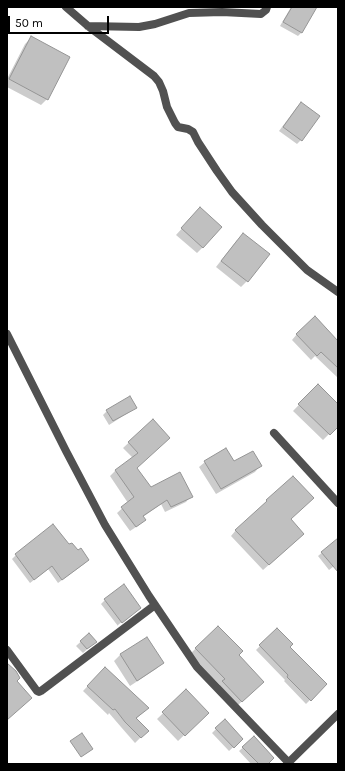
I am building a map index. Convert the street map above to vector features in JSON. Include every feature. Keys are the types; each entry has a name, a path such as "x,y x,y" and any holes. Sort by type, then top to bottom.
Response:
{"street":[{"path":"66,7 88,26 154,76 159,82 175,123 178,127 194,132 198,142 232,192 262,225 307,270 338,292"},
{"path":"88,26 139,27 156,24 189,13 222,12 261,14 267,7"},
{"path":"7,334 105,525 155,606 197,667 287,763 338,714"},
{"path":"274,433 338,503"},
{"path":"7,650 39,692 155,606"}],"building":[{"path":"292,7 317,7 302,33 283,22"},
{"path":"31,36 70,57 48,100 9,79"},
{"path":"301,102 320,116 302,141 283,127"},
{"path":"200,207 222,227 203,248 181,228"},
{"path":"243,233 270,254 248,282 221,261"},
{"path":"315,316 338,341 338,368 321,352 317,356 296,334"},
{"path":"318,384 338,404 338,427 330,435 298,404"},
{"path":"130,396 137,408 113,421 106,410"},
{"path":"153,419 170,438 137,468 151,487 180,472 193,497 171,507 167,500 143,516 146,520 136,527 121,507 134,497 115,470 138,453 128,442"},
{"path":"226,448 234,461 253,451 262,466 221,489 204,461"},
{"path":"293,476 314,498 291,519 304,534 269,565 235,530"},
{"path":"53,524 69,544 72,543 78,550 81,548 89,560 62,580 52,566 34,580 15,554"},
{"path":"338,538 338,572 321,552"},
{"path":"124,584 141,608 122,623 104,599"},
{"path":"218,626 243,651 239,655 264,682 242,702 222,681 225,679 195,648"},
{"path":"277,628 293,644 290,647 327,684 311,701 287,677 288,675 259,645"},
{"path":"89,633 97,642 87,649 80,641"},
{"path":"147,637 164,663 137,681 120,654"},
{"path":"7,663 16,671 20,678 17,681 32,698 7,720"},
{"path":"105,667 149,708 136,718 149,731 141,738 125,722 115,709 113,710 87,686"},
{"path":"186,689 209,713 185,736 162,712"},
{"path":"225,719 243,739 234,748 215,728"},
{"path":"82,733 93,749 81,757 70,741"},
{"path":"254,736 274,758 268,764 259,764 242,747"}]}
